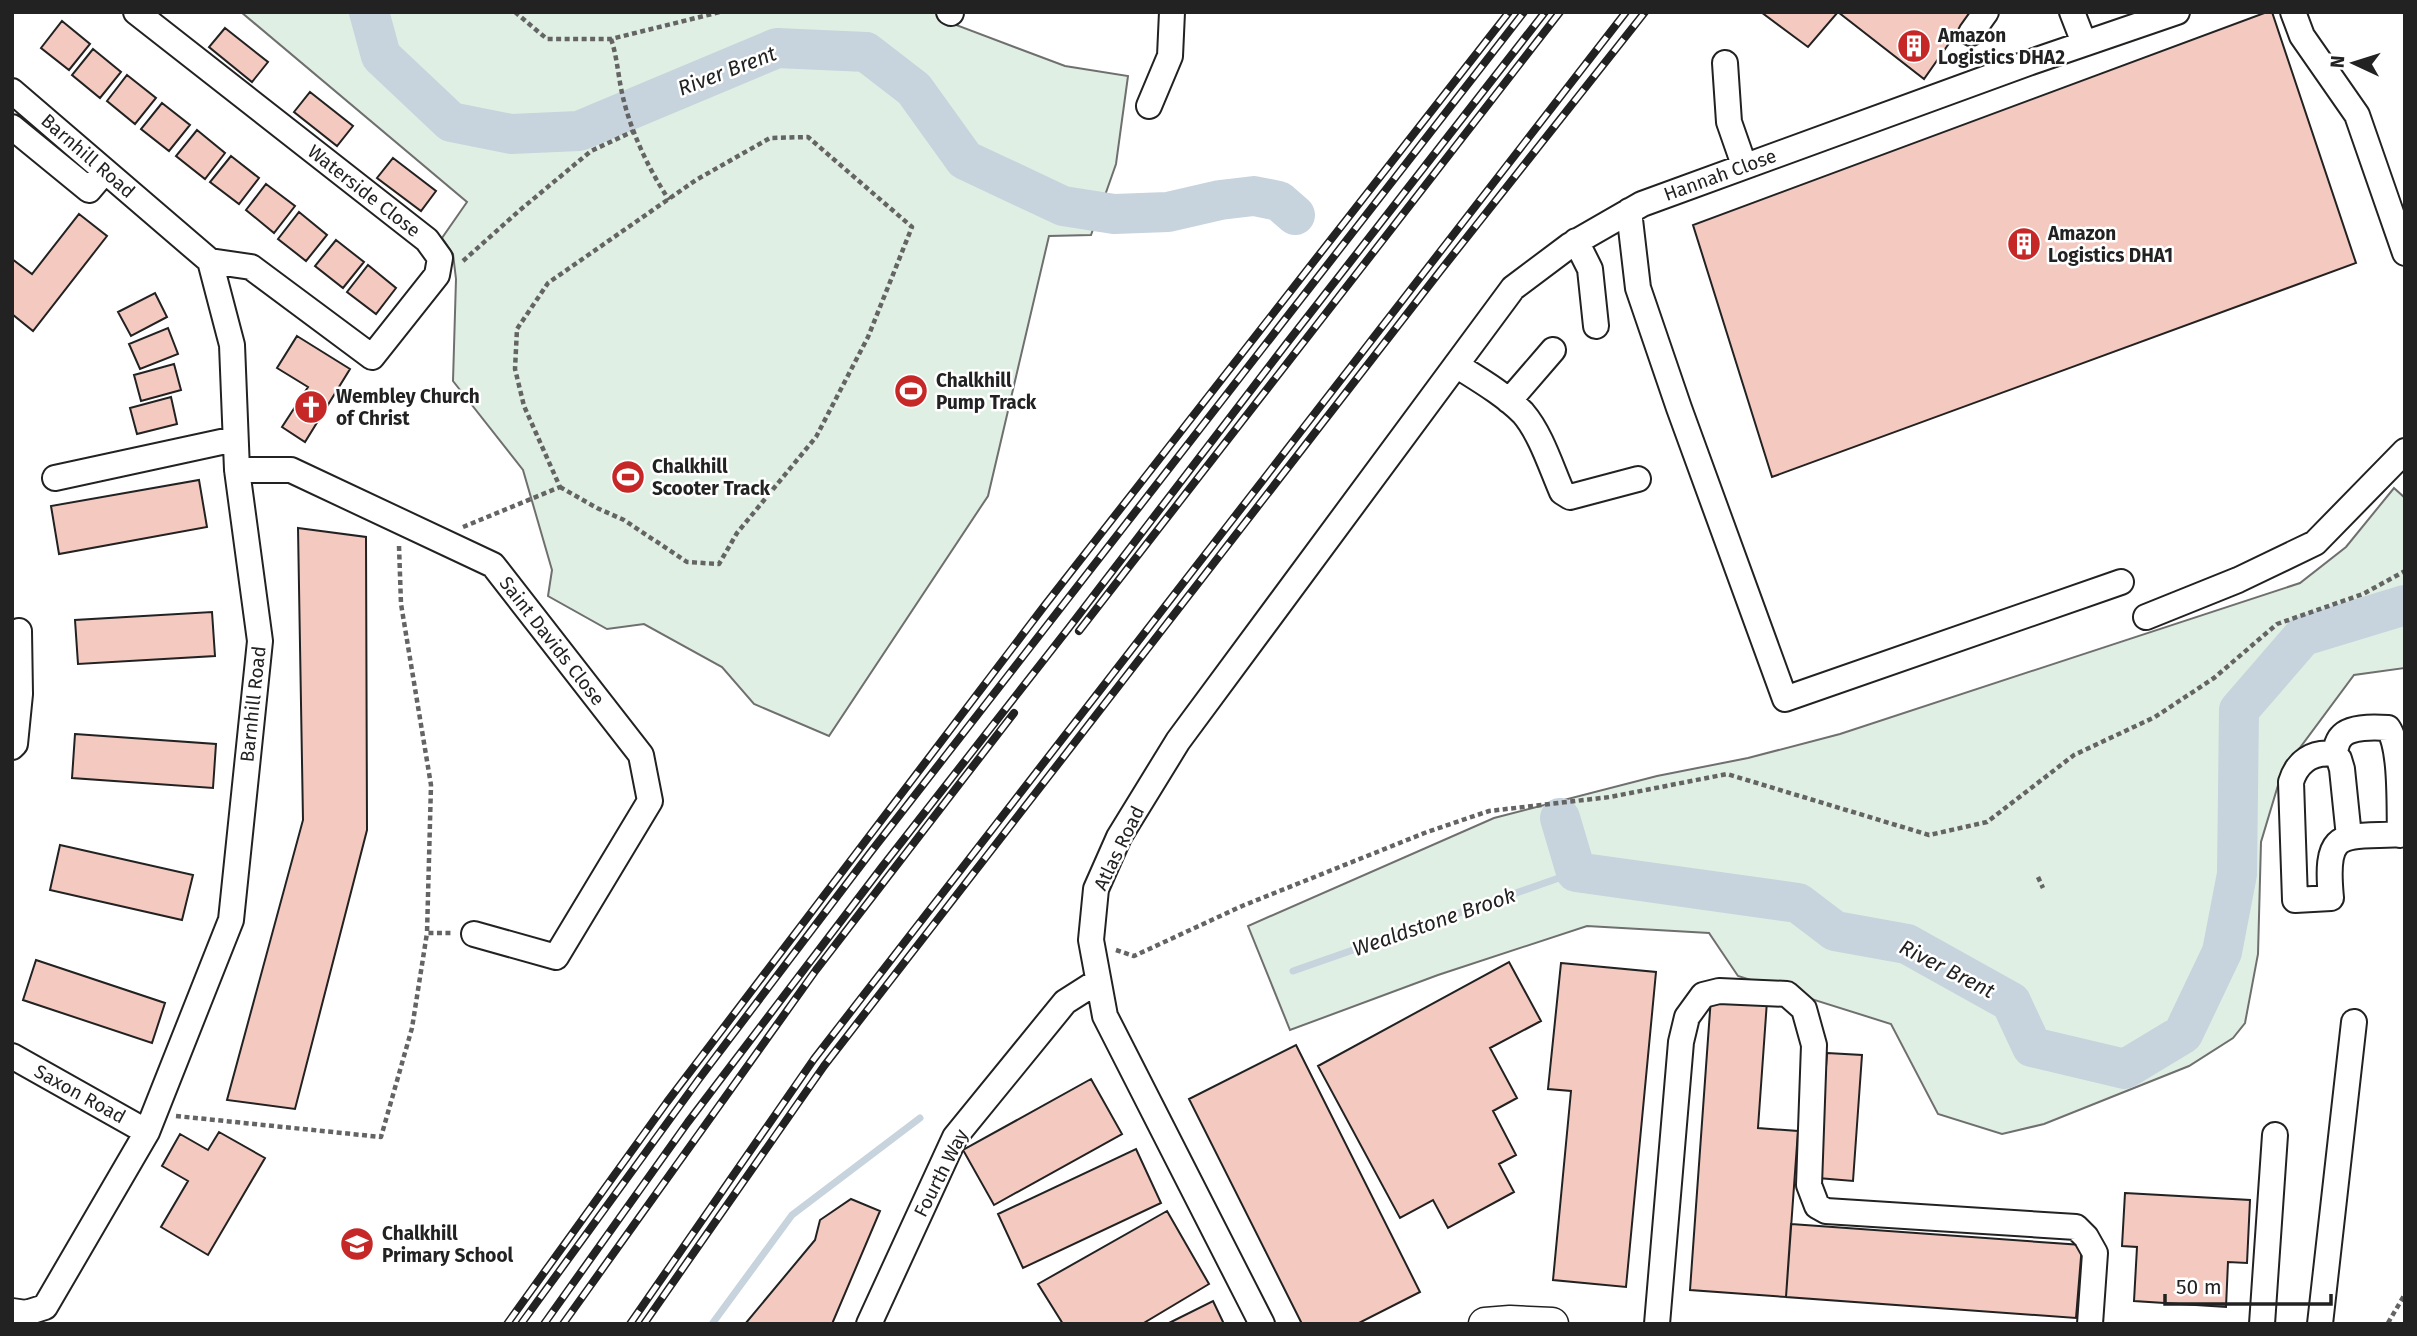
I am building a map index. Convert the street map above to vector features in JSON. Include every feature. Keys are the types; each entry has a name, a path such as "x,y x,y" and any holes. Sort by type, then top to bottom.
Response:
{"main road":[{"path":"1485,1324 1552,1324"}],"street":[{"name":"Waterside Close","path":"136,12 427,240 440,258 437,275"},
{"path":"1149,106 1170,56 1172,12"},
{"path":"1971,33 1986,12"},
{"path":"2072,12 2084,43"},
{"name":"Hannah Close","path":"1365,488 1513,288 1576,241 1629,211 1744,165 2177,12"},
{"path":"2293,12 2302,36 2357,115 2405,253"},
{"path":"1725,63 1729,122 1744,165"},
{"name":"Barnhill Road","path":"12,91 210,261 232,345 234,439 260,641 231,920 150,1123 45,1307 21,1316"},
{"path":"12,127 89,190 105,171"},
{"path":"1629,211 1638,288 1785,699 2121,582"},
{"path":"1576,241 1590,269 1596,326"},
{"path":"210,261 251,267 372,357 437,275"},
{"path":"1509,401 1553,350"},
{"path":"1456,365 1524,414 1562,492 1570,497 1638,479"},
{"path":"55,478 234,439"},
{"path":"2146,617 2238,579 2315,542 2405,451"},
{"name":"Saint Davids Close","path":"237,470 291,470 493,565 641,755 650,801 556,957 474,934"},
{"name":"Atlas Road","path":"1262,1324 1105,1016 1091,940 1096,889 1119,837 1178,741 1365,488"},
{"path":"12,747 15,744 20,694 21,631"},
{"path":"2334,754 2340,737 2346,733 2371,728 2388,729 2394,736 2402,835 2349,837 2340,841 2329,857 2331,898 2295,900 2291,782 2294,772 2303,761 2313,755 2334,754 2339,759 2349,837"},
{"name":"Fourth Way","path":"869,1324 955,1137 1065,1002 1098,981"},
{"path":"1657,1324 1681,1042 1687,1017 1703,995 1719,991 1787,994 1804,1009 1814,1045 1809,1185 1818,1206 1826,1211 2076,1227 2086,1237 2095,1253 2090,1324"},
{"path":"2320,1324 2354,1022"},
{"name":"Saxon Road","path":"12,1056 150,1123"},
{"path":"2262,1324 2275,1135"}],"path":[{"path":"514,12 547,39 611,39 720,12"},
{"path":"611,39 622,94 634,131 654,176 669,200"},
{"path":"437,275 462,262 591,151 634,131"},
{"path":"808,137 912,228 868,337 816,437 737,533 719,564 687,562 624,520 560,487 524,407 515,369 517,329 548,284 696,180 770,138 808,137"},
{"path":"436,538 560,487"},
{"path":"150,1123 381,1137 412,1028 427,933 431,785 401,604 398,520"},
{"path":"1092,953 1115,949 1134,956 1242,906 1427,832 1489,811 1610,797 1727,774 1929,835 1987,822 2074,755 2155,717 2214,678 2277,624 2362,594 2405,571"},
{"path":"2038,877 2043,888"},
{"path":"427,933 474,934"},
{"path":"2388,1323 2405,1294"}],"green space":[{"path":"241,12 944,12 956,25 1065,66 1128,76 1116,164 1091,235 1049,236 988,496 829,736 754,704 722,667 644,624 607,629 548,596 552,570 523,470 453,381 456,279 453,254 442,238 467,202"},
{"path":"2394,488 2405,498 2405,668 2354,675 2282,772 2261,842 2258,954 2245,1023 2233,1038 2189,1066 2044,1124 2002,1134 1938,1114 1891,1024 1738,976 1709,933 1587,926 1438,975 1290,1030 1248,926 1494,818 1657,776 1748,758 1840,734 2300,583 2346,547"}],"building":[{"path":"1761,12 1838,12 1808,47"},
{"name":"Amazon Logistics DHA2","path":"1838,12 1971,12 1924,79"},
{"name":"Amazon Logistics DHA1","path":"2272,12 2356,263 1772,477 1693,225"},
{"path":"62,21 90,44 69,70 41,48"},
{"path":"225,28 268,62 252,82 209,47"},
{"path":"93,49 121,72 100,98 72,75"},
{"path":"127,75 156,98 135,124 107,101"},
{"path":"310,92 353,126 337,146 294,112"},
{"path":"162,103 190,125 169,151 141,129"},
{"path":"197,130 225,153 205,179 176,156"},
{"path":"231,156 259,178 239,204 210,182"},
{"path":"393,158 436,191 421,211 377,178"},
{"path":"266,184 295,206 274,233 246,210"},
{"path":"299,212 327,235 306,261 278,239"},
{"path":"79,214 107,236 33,331 12,314 12,259 32,274"},
{"path":"336,240 364,262 343,288 315,266"},
{"path":"368,265 396,288 376,314 347,292"},
{"path":"155,293 167,317 131,336 118,312"},
{"path":"168,328 178,354 140,369 129,344"},
{"name":"Wembley Church of Christ","path":"297,336 350,369 305,442 282,427 308,387 277,368"},
{"path":"174,364 181,390 141,401 134,375"},
{"path":"171,397 177,424 137,434 130,408"},
{"path":"199,480 207,527 59,554 51,506"},
{"path":"298,528 366,537 367,830 295,1109 227,1100 303,820"},
{"path":"212,612 215,656 78,664 75,620"},
{"path":"75,734 216,744 213,788 72,778"},
{"path":"60,845 193,875 182,920 50,890"},
{"path":"36,960 165,1003 152,1043 23,1000"},
{"path":"1509,962 1541,1021 1490,1048 1517,1098 1493,1111 1516,1155 1499,1164 1514,1192 1448,1228 1433,1200 1400,1218 1318,1066"},
{"path":"1561,963 1656,972 1626,1287 1553,1280 1571,1091 1548,1089"},
{"path":"1711,997 1767,1001 1758,1128 1798,1131 1786,1297 1690,1290"},
{"path":"1296,1045 1420,1292 1357,1324 1302,1324 1189,1099"},
{"path":"1827,1053 1862,1055 1853,1181 1818,1178"},
{"path":"1091,1079 1122,1134 994,1205 963,1150"},
{"path":"219,1132 265,1158 208,1255 161,1227 188,1181 162,1166 180,1134 208,1150"},
{"path":"1136,1149 1161,1203 1023,1268 998,1214"},
{"path":"2125,1193 2250,1200 2247,1263 2228,1262 2226,1307 2134,1301 2137,1247 2122,1246"},
{"path":"851,1199 880,1211 832,1324 745,1324 815,1240 820,1220"},
{"path":"1167,1211 1209,1284 1142,1324 1063,1324 1038,1284"},
{"path":"1791,1224 2082,1245 2076,1318 1786,1297"},
{"path":"1213,1301 1224,1324 1167,1324"}],"waterway":[{"name":"River Brent","path":"369,12 381,56 451,122 511,134 579,131 777,48 866,52 914,89 965,160 1063,206 1114,214 1168,212 1220,200 1254,196 1279,201 1295,215"},
{"name":"River Brent","path":"1560,818 1576,872 1798,903 1835,931 1907,944 2011,1002 2032,1047 2125,1069 2183,1034 2222,952 2237,874 2239,710 2303,636 2405,605"},
{"name":"Wealdstone Brook","path":"1293,971 1576,872"},
{"name":"Wealdstone Brook","path":"712,1324 792,1215 920,1118"}],"railway":[{"path":"507,1324 667,1102 1045,605 1509,12"},
{"path":"521,1324 699,1079 870,853 1524,12"},
{"path":"544,1324 688,1122 882,867 1545,12"},
{"path":"1079,631 1560,12"},
{"path":"630,1324 814,1059 1626,12"},
{"path":"644,1324 824,1066 1441,270 1645,12"},
{"path":"563,1324 816,970 1014,713"}],"place":[{"name":"Amazon Logistics DHA2","path":"1914,46"},
{"name":"Amazon Logistics DHA1","path":"2024,244"},
{"name":"Chalkhill Pump Track","path":"911,391"},
{"name":"Wembley Church of Christ","path":"311,407"},
{"name":"Chalkhill Scooter Track","path":"628,477"},
{"name":"Chalkhill Primary School","path":"357,1244"}]}
